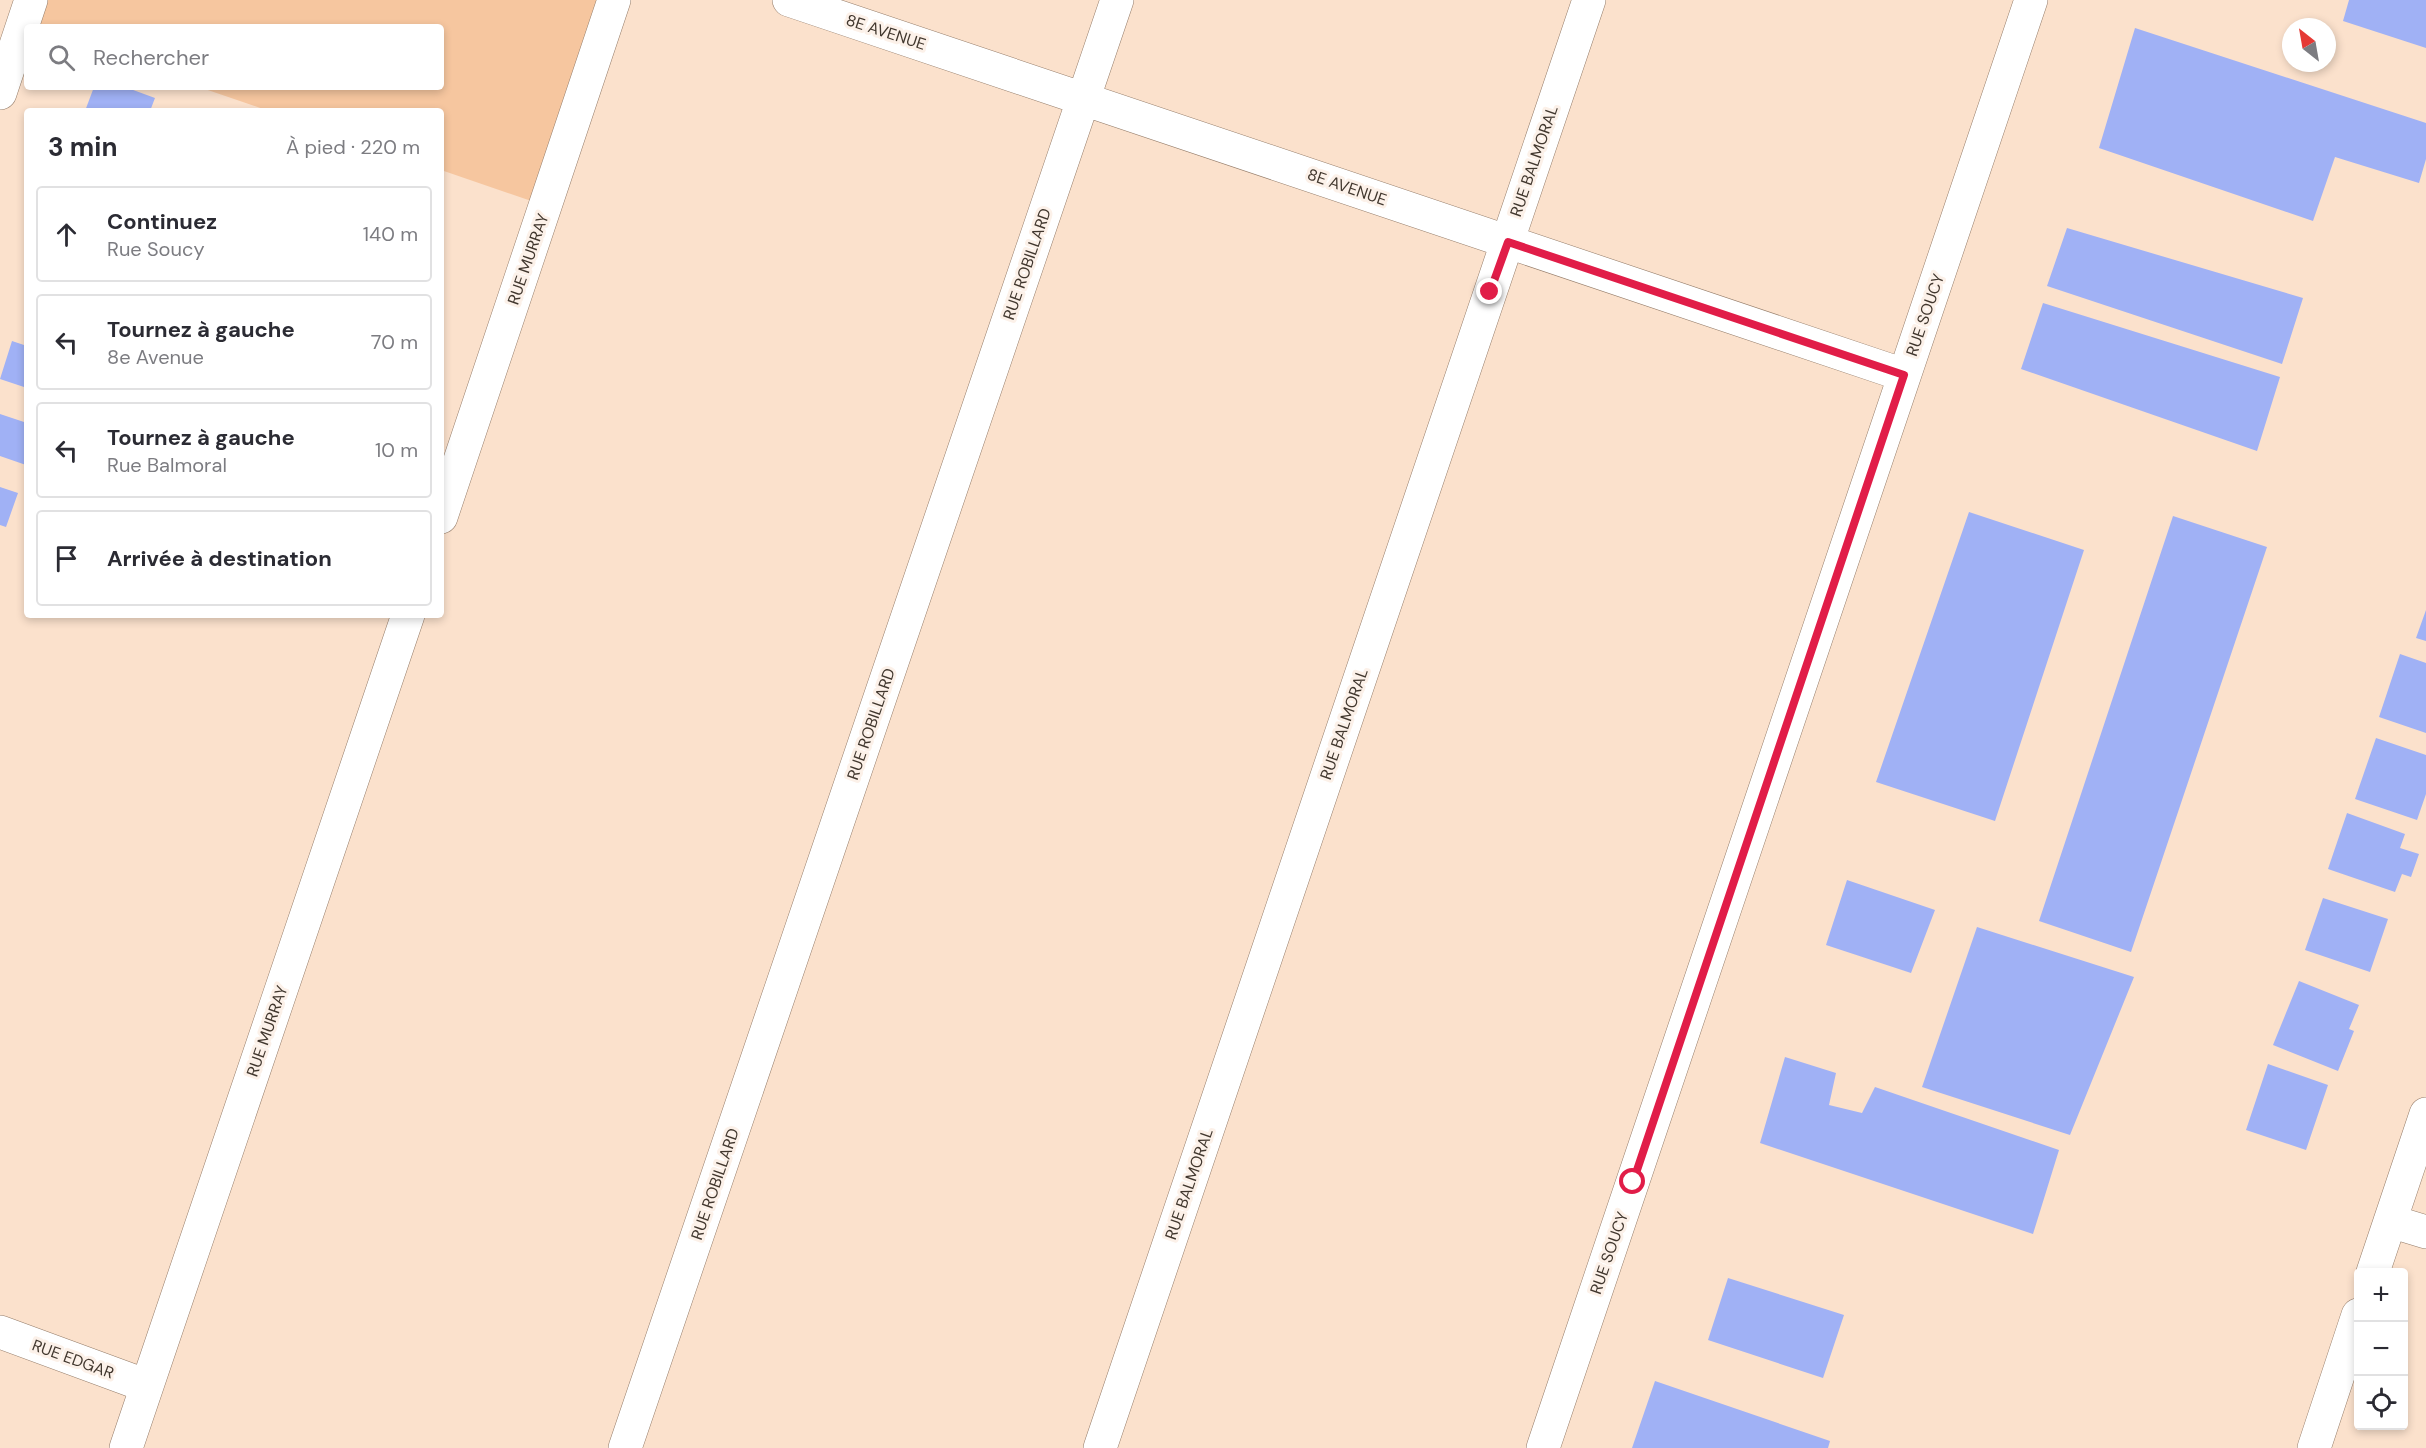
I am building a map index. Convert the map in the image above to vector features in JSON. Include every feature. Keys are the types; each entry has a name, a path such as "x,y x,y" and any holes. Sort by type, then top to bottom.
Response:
{"street":[{"path":"0,93 31,0"},
{"name":"RUE MURRAY","path":"444,508 614,0"},
{"name":"8E AVENUE","path":"789,0 1904,375"},
{"name":"RUE ROBILLARD","path":"625,1448 1116,0"},
{"name":"RUE BALMORAL","path":"1100,1448 1589,0"},
{"name":"RUE SOUCY","path":"1543,1448 2031,0"},
{"name":"RUE MURRAY","path":"126,1448 407,618"},
{"path":"2374,1268 2426,1114"},
{"path":"2390,1221 2426,1232"},
{"path":"2314,1448 2356,1322"},
{"name":"RUE EDGAR","path":"0,1332 147,1386"}],"shaded area":[{"path":"31,0 615,0 546,206 444,171 444,108 260,108 208,90 444,90 444,24 27,24"}],"building":[{"path":"2349,0 2426,0 2426,48 2343,21"},
{"path":"2135,28 2426,123 2426,159 2419,183 2335,157 2313,221 2099,148"},
{"path":"93,90 133,90 155,98 151,108 86,108"},
{"path":"2067,228 2303,298 2282,364 2047,286"},
{"path":"2043,303 2280,377 2257,451 2021,369"},
{"path":"12,341 24,345 24,387 0,379"},
{"path":"0,414 24,422 24,464 0,456"},
{"path":"0,487 18,493 6,527 0,525"},
{"path":"1969,512 2084,550 1995,821 1876,782"},
{"path":"2173,516 2267,547 2131,952 2039,921"},
{"path":"2426,610 2426,641 2416,638"},
{"path":"2400,654 2426,663 2426,733 2379,717"},
{"path":"2376,738 2426,755 2426,794 2417,820 2355,799"},
{"path":"2347,813 2405,834 2400,848 2419,854 2411,877 2402,874 2395,892 2328,869"},
{"path":"1847,880 1935,910 1911,973 1826,945"},
{"path":"2323,898 2388,919 2370,972 2305,950"},
{"path":"1977,927 2134,977 2070,1135 1922,1087"},
{"path":"2299,981 2359,1005 2349,1029 2354,1031 2338,1071 2273,1045"},
{"path":"1785,1057 1836,1073 1829,1105 1862,1113 1875,1087 2059,1150 2033,1234 1760,1143"},
{"path":"2268,1064 2328,1085 2306,1150 2246,1130"},
{"path":"1728,1278 1844,1315 1823,1378 1708,1340"},
{"path":"1655,1381 1830,1441 1828,1448 1632,1448"}],"route":[{"path":"1490,292 1508,242 1904,375 1633,1182"}]}
